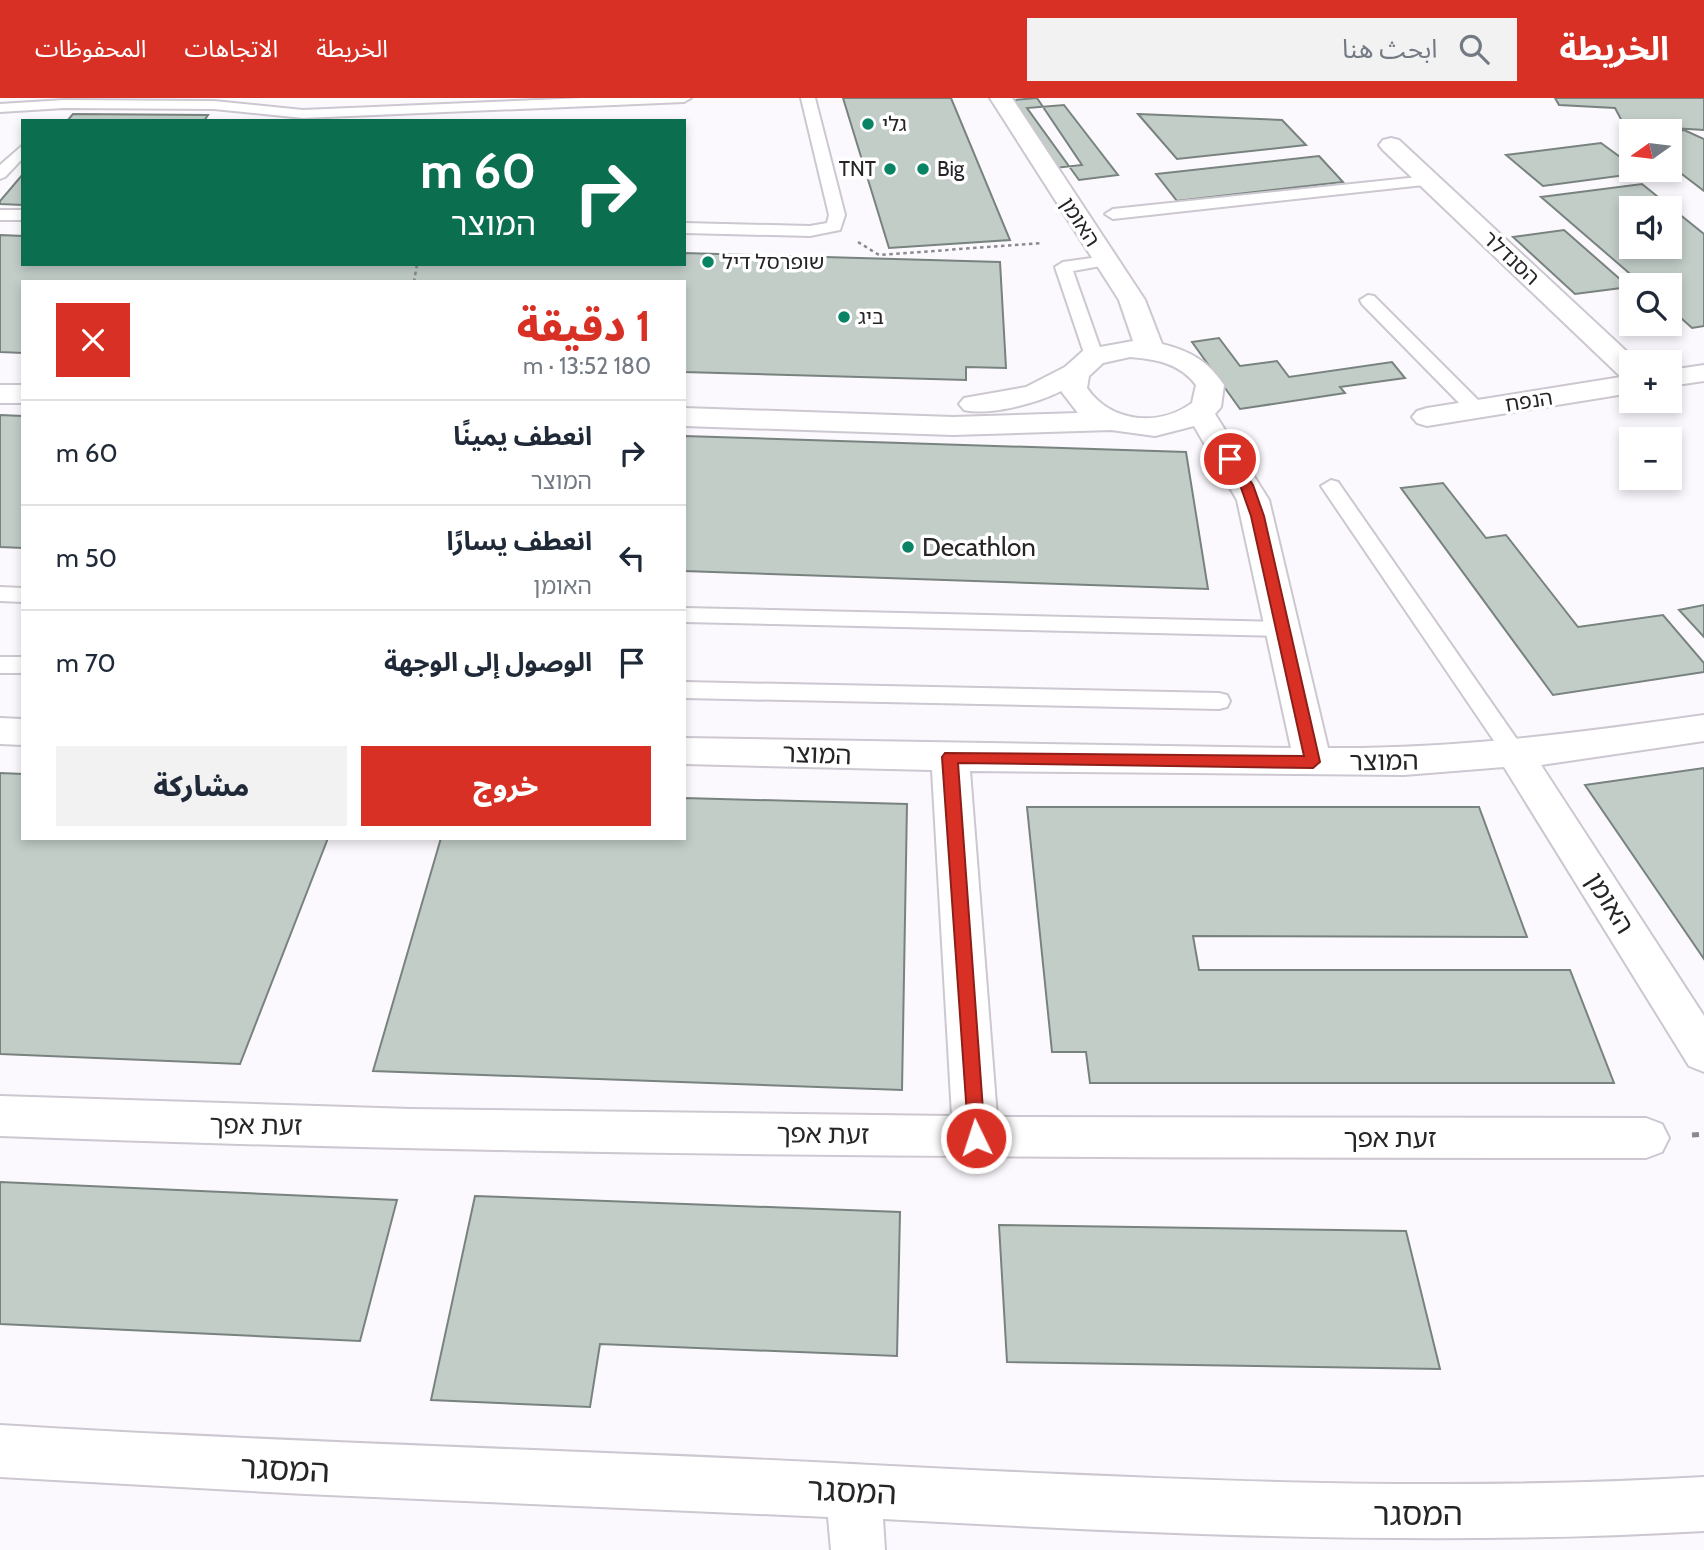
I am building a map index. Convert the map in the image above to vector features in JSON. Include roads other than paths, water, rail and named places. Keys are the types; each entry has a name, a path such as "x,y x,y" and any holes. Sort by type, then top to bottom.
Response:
{"street":[{"name":"האומן","path":"1001,98 1136,307 1150,350"},
{"name":"הסנדלר","path":"1391,145 1619,360"},
{"path":"686,395 972,404 1034,394 1084,365 1117,350 1150,350 1180,358 1206,377 1211,393 1206,407 1200,413 1167,425 1140,426 1113,421 953,426 686,416"},
{"path":"1084,365 1073,388 1082,403 1113,421"},
{"path":"0,372 21,373"},
{"path":"1682,376 1704,373"},
{"name":"הנפח","path":"1427,417 1619,386"},
{"path":"0,394 21,394"},
{"path":"1200,413 1253,499 1313,762"},
{"name":"המוצר","path":"686,751 1404,762 1515,754 1704,728"},
{"path":"0,731 21,732"},
{"name":"האומן","path":"1515,754 1704,1052"},
{"path":"950,757 976,1138"},
{"name":"זעת אפך","path":"0,1116 288,1126 976,1138 1646,1138"},
{"name":"המסגר","path":"0,1451 302,1470 1332,1513 1510,1514 1704,1503"},
{"path":"853,1491 858,1550"}],"lane":[{"path":"0,108 64,104 228,105 310,113 684,98"},
{"path":"686,228 810,231 834,227 837,215 808,98"},
{"path":"51,119 64,104"},
{"path":"0,174 21,151"},
{"path":"1113,214 1428,181"},
{"path":"0,215 21,215"},
{"path":"1084,365 1063,267 1106,261"},
{"path":"1368,300 1476,409"},
{"path":"1331,486 1515,754"},
{"path":"0,594 21,595"},
{"path":"686,615 1283,629"},
{"path":"0,664 21,666"},
{"path":"686,690 1219,702"}],"place":[{"name":"גלי","path":"868,124"},
{"name":"TNT","path":"890,169"},
{"name":"Big","path":"923,169"},
{"name":"שופרסל דיל","path":"708,262"},
{"name":"ביג","path":"844,317"},
{"name":"Decathlon","path":"908,547"}]}
